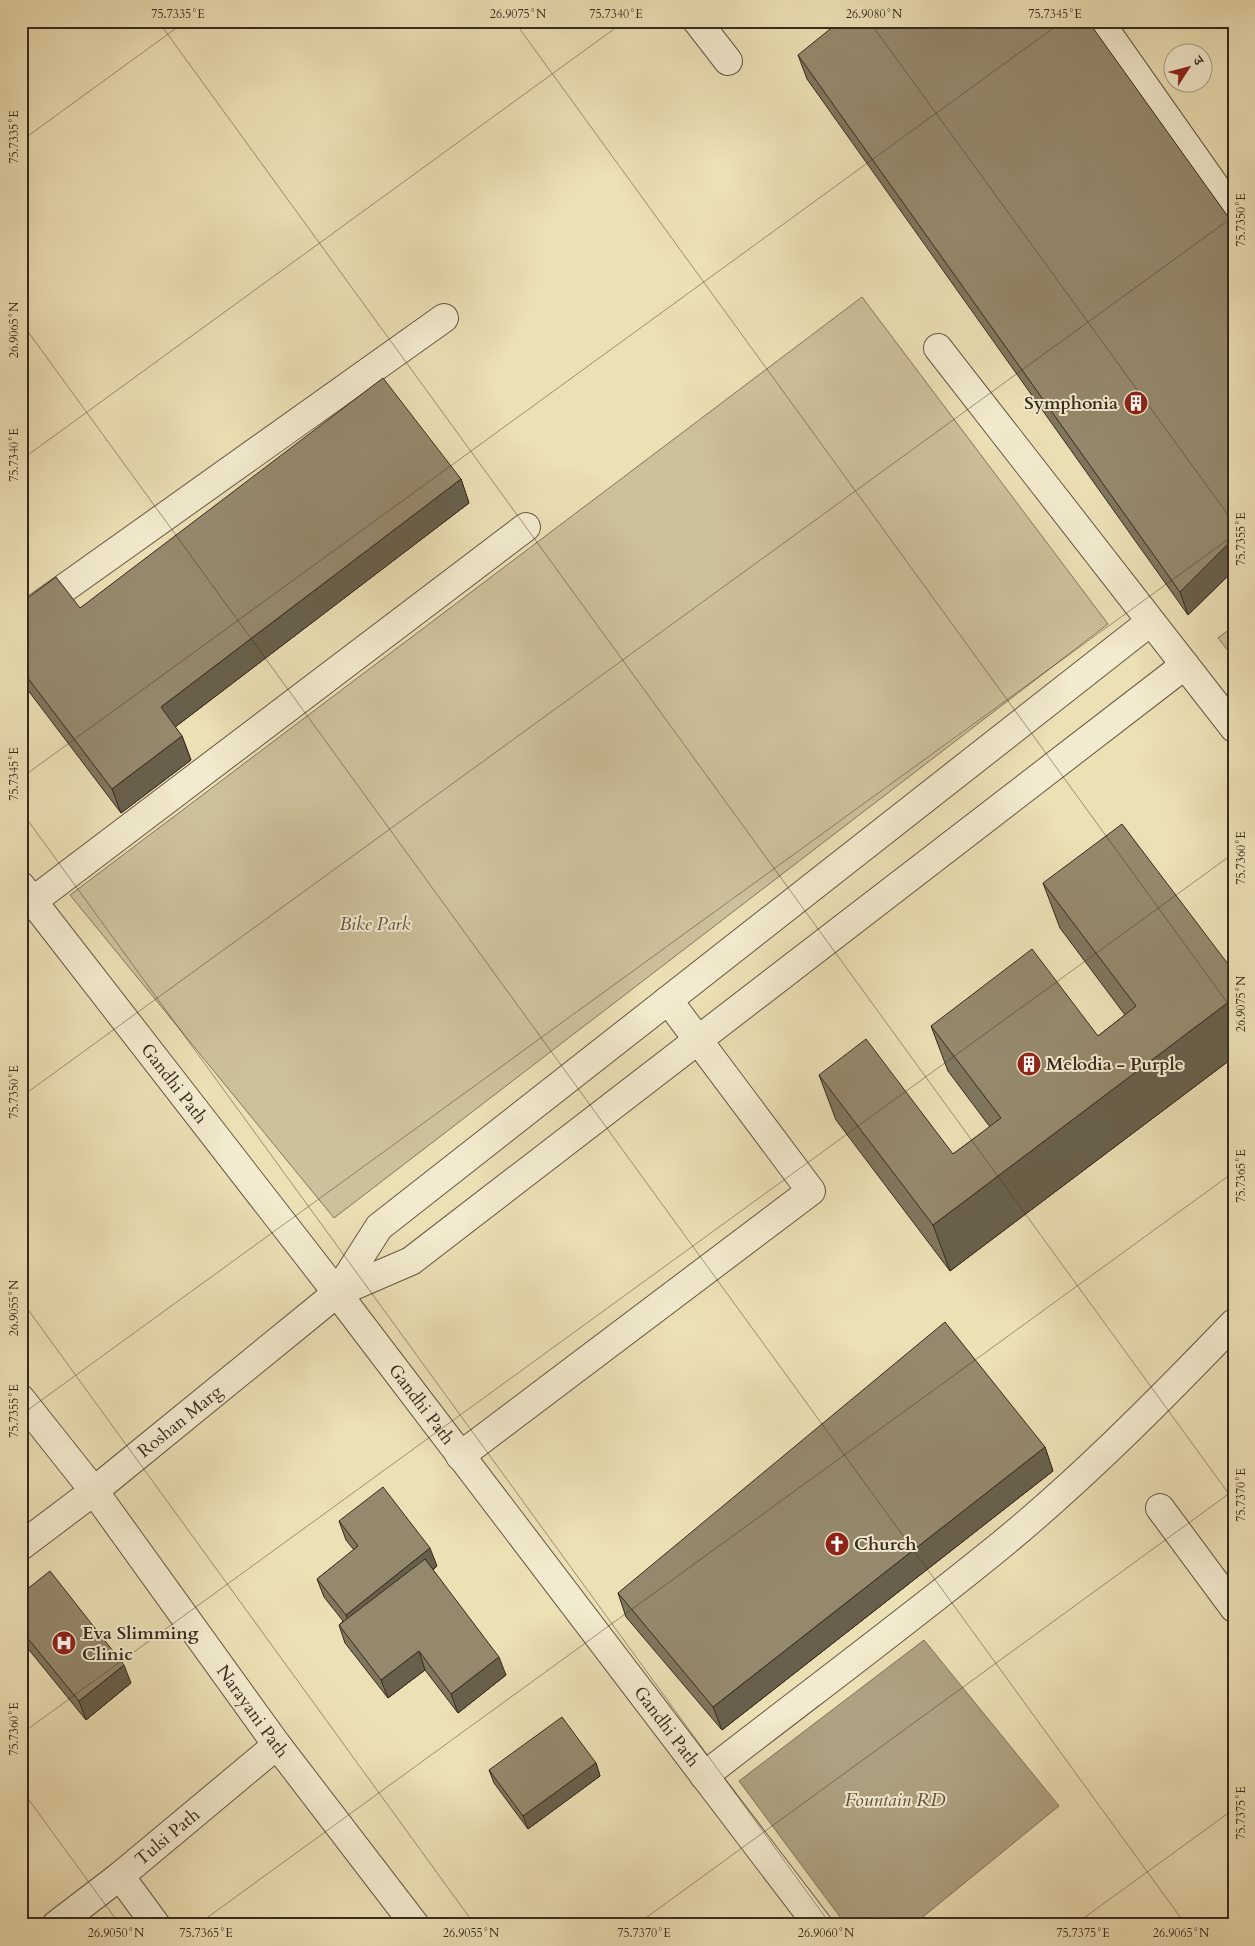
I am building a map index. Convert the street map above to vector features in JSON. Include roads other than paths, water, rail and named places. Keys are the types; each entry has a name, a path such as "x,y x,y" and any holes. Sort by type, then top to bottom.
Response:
{"street":[{"path":"698,21 728,61"},
{"path":"1099,21 1229,198"},
{"path":"21,619 444,318"},
{"path":"938,348 1234,728"},
{"path":"27,893 526,527"},
{"path":"337,1293 379,1227 1150,622"},
{"path":"337,1293 412,1261 1185,665"},
{"name":"Gandhi Path","path":"27,893 337,1293 818,1925"},
{"path":"460,1456 811,1191 668,1000"},
{"name":"Roshan Marg","path":"21,1546 94,1492 337,1293"},
{"path":"704,1776 992,1553 1086,1470 1234,1322"},
{"name":"Narayani Path","path":"21,1399 94,1492 277,1745 415,1925"},
{"path":"1160,1508 1234,1608"},
{"name":"Tulsi Path","path":"56,1925 120,1876 277,1745"},
{"path":"120,1876 156,1925"}],"water":[{"name":"Fountain RD","path":"924,1640 1059,1806 913,1925 846,1925 739,1781"}],"place":[{"name":"Symphonia","path":"1136,403"},
{"name":"Melodia - Purple","path":"1029,1064"},
{"name":"Church","path":"837,1544"},
{"name":"Eva Slimming Clinic","path":"64,1643"}],"park label":[{"name":"Bike Park","path":"375,924"}]}
